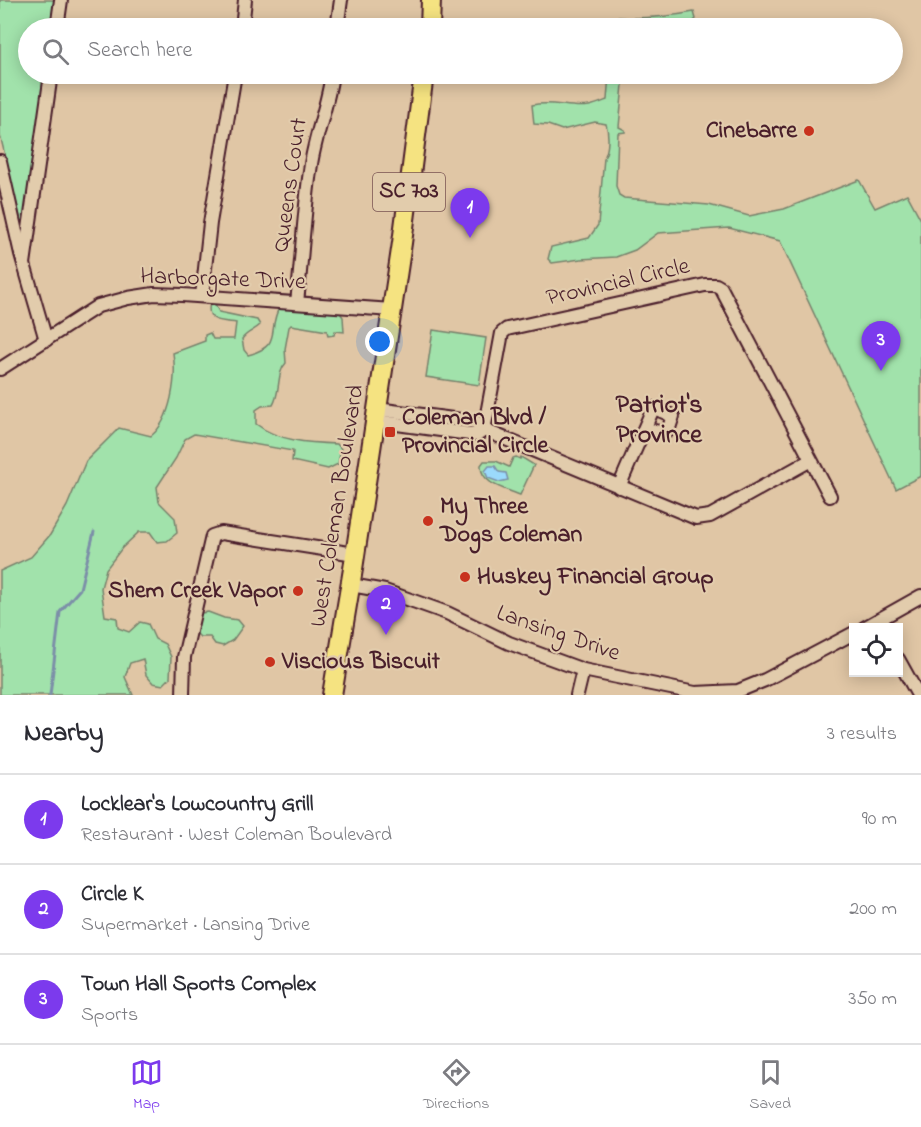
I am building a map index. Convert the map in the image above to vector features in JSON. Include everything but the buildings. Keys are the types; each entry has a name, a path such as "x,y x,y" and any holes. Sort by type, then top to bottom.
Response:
{"main road":[{"path":"430,18 431,0"},
{"name":"West Coleman Boulevard","path":"332,695 356,554 423,84"}],"street":[{"path":"58,18 61,0"},
{"path":"243,18 245,0"},
{"path":"338,18 341,0"},
{"path":"24,264 50,84"},
{"path":"202,296 210,223 233,84"},
{"name":"Queens Court","path":"297,303 311,164 330,84"},
{"path":"0,161 24,264 46,340"},
{"name":"Provincial Circle","path":"484,430 499,346 502,333 507,329 710,284 721,288 830,496"},
{"name":"Harborgate Drive","path":"0,369 98,306 154,294 392,310"},
{"path":"376,415 476,422 484,430 696,518 710,516 812,460"},
{"path":"619,487 644,430"},
{"path":"183,695 184,657 212,536 221,532 356,554"},
{"name":"Lansing Drive","path":"351,585 385,591 447,613 509,643 583,670 695,693 738,691 765,680 849,636"},
{"path":"880,623 921,596"},
{"path":"903,668 918,695"},
{"path":"577,695 583,670"}],"green space":[{"path":"0,0 57,0 55,18 18,18 18,84 47,84 24,221 21,221 0,135"},
{"path":"694,12 696,18 646,18"},
{"path":"608,84 623,84 619,127 625,132 618,133 616,186 619,195 624,198 709,205 749,216 784,209 859,180 875,208 907,194 921,220 921,476 896,489 780,241 729,228 658,233 635,250 616,257 552,263 548,259 551,247 589,238 598,225 608,132 606,124 595,122 562,130 548,125 534,124 532,105 547,103 582,107 607,100"},
{"path":"214,302 219,312 257,320 260,325 242,339 244,350 248,355 259,351 270,341 280,306 338,310 343,317 344,332 335,331 334,335 328,336 327,331 291,325 289,327 285,349 286,363 281,372 275,400 273,405 262,406 256,410 256,424 284,438 337,444 341,449 338,464 328,469 292,461 293,451 194,434 185,439 157,487 159,502 175,518 177,533 167,541 157,542 150,532 139,532 122,548 106,569 101,588 105,616 117,618 118,628 129,632 140,622 148,624 155,639 165,644 171,657 170,678 163,685 153,683 146,675 143,659 130,663 125,677 133,695 0,695 0,571 31,557 50,535 67,506 86,461 119,428 151,436 158,429 171,398 174,374 173,353 205,341 205,335 210,333 213,339 234,339 236,323 220,321 212,317 209,309 210,303"},
{"path":"433,330 486,338 479,385 426,377"},
{"path":"521,457 534,465 520,495 489,481 481,465 484,461 496,461 509,467 513,458 520,459"},
{"path":"208,612 238,620 243,626 233,640 223,646 215,644 210,637 200,637 194,631 201,613"}],"water":[{"path":"489,466 495,466 499,472 506,473 508,480 499,482 488,478 485,471"}],"waterway":[{"path":"50,695 60,612 80,589 94,532"}],"place":[{"name":"Cinebarre","path":"809,131"},
{"name":"Locklear's Lowcountry Grill","path":"470,238"},
{"name":"Town Hall Sports Complex","path":"881,371"},
{"name":"Coleman Blvd / Provincial Circle","path":"390,432"},
{"name":"My Three Dogs Coleman","path":"428,521"},
{"name":"Huskey Financial Group","path":"465,577"},
{"name":"Shem Creek Vapor","path":"298,591"},
{"name":"Circle K","path":"386,635"},
{"name":"Viscious Biscuit","path":"270,662"}],"district":[{"name":"Patriot's Province","path":"659,421"}]}
